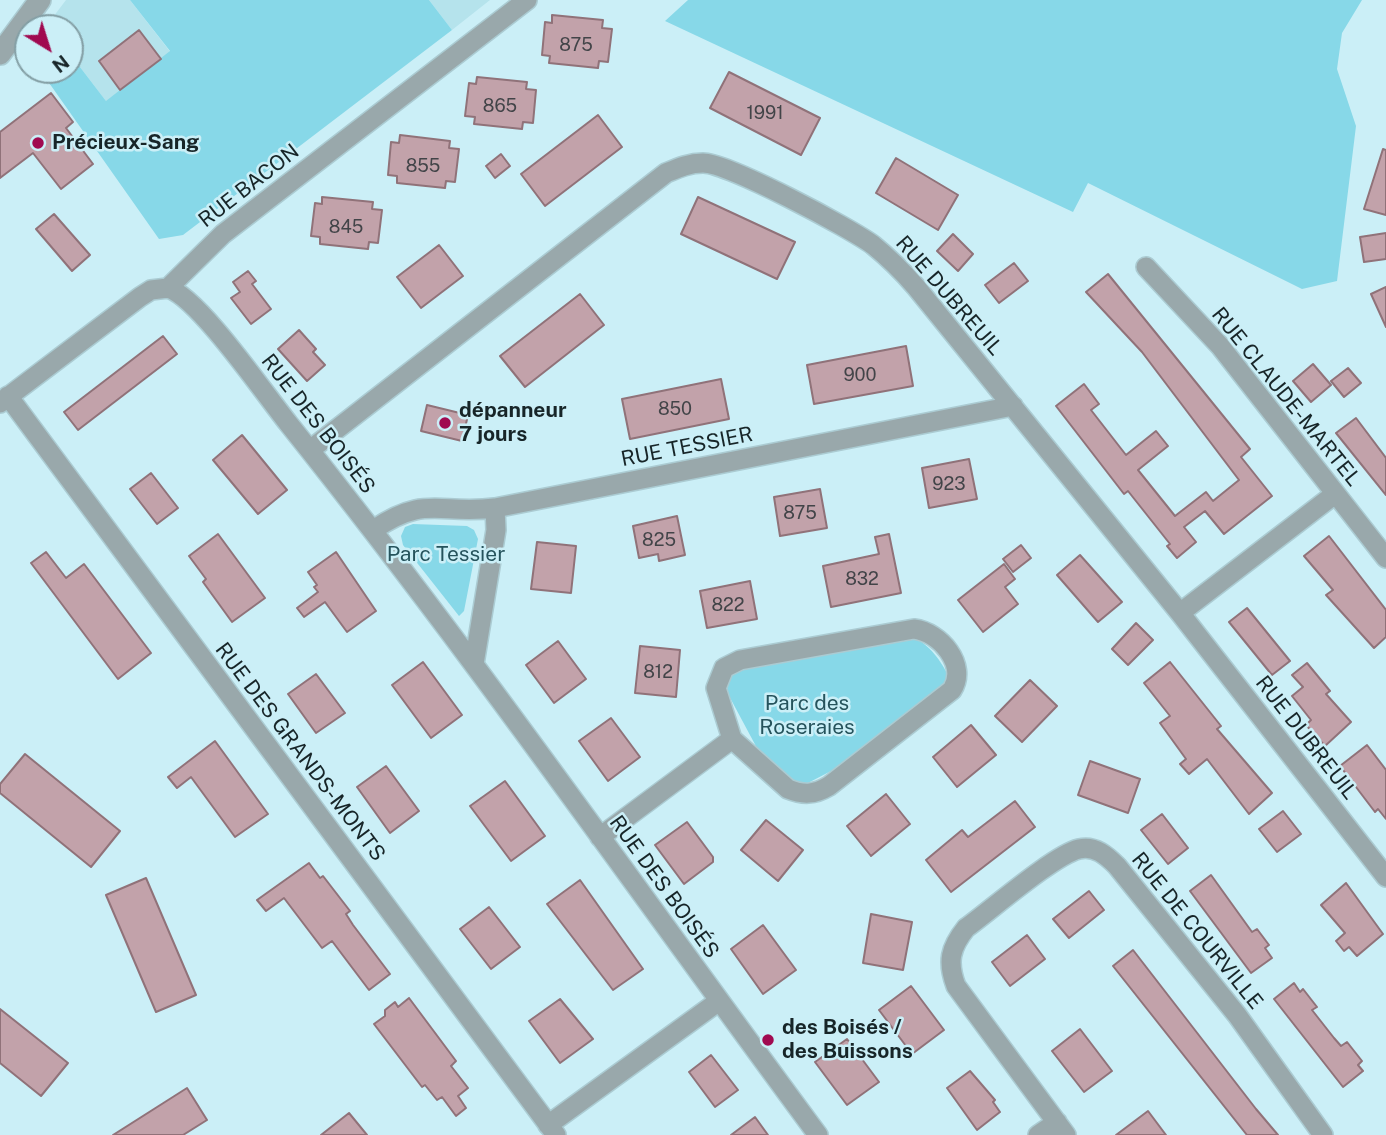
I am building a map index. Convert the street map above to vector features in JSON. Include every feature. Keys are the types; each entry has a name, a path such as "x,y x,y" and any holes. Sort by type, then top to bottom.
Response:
{"street":[{"path":"0,54 40,0"},
{"name":"RUE BACON","path":"4,399 140,297 151,290 168,288 223,234 527,0"},
{"name":"RUE DUBREUIL","path":"310,450 666,173 683,166 703,163 733,172 852,231 873,245 916,287 1180,614 1386,877"},
{"name":"RUE CLAUDE-MARTEL","path":"1146,267 1220,346 1386,558"},
{"name":"RUE DES BOISÉS","path":"168,288 185,297 373,530 818,1135"},
{"name":"RUE DES GRANDS-MONTS","path":"4,399 552,1130"},
{"name":"RUE TESSIER","path":"373,530 413,508 466,511 495,508 1013,406"},
{"path":"1180,614 1335,494"},
{"path":"474,664 496,530 495,508"},
{"path":"914,629 932,635 956,662 958,676 952,690 821,791 799,794 788,789 732,739 716,688 724,668 740,660 914,629"},
{"path":"600,837 732,739"},
{"name":"RUE DE COURVILLE","path":"1062,1128 956,986 950,970 950,956 954,943 966,928 1062,856 1080,849 1093,849 1105,854 1117,866 1203,972 1323,1135"},
{"path":"552,1130 719,1001"},
{"path":"1038,1135 1062,1128"}],"shaded area":[{"path":"66,0 130,0 209,102 145,152 84,72 84,14 55,14"},
{"path":"429,0 490,0 452,30"}],"green space":[{"path":"130,0 429,0 452,30 183,235 159,239 50,84 84,84 84,72 106,101 170,51"},
{"path":"688,0 1362,0 1342,33 1337,69 1356,126 1337,281 1302,289 1088,183 1073,212 665,21"},
{"name":"Parc Tessier","path":"413,524 467,526 474,530 478,539 464,611 459,616 403,545 401,536 405,527"},
{"name":"Parc des Roseraies","path":"914,638 930,649 943,665 948,676 945,685 833,770 806,784 794,782 758,750 728,694 729,679 741,669"}],"building":[{"path":"552,15 603,20 602,28 612,29 608,62 599,61 598,68 549,63 550,56 542,55 545,22 552,23"},
{"path":"139,30 161,59 120,90 99,61"},
{"path":"729,72 820,118 801,155 710,108"},
{"path":"477,77 527,82 526,89 536,90 533,123 523,122 522,129 474,124 475,117 465,116 469,83 476,84"},
{"name":"Précieux-Sang","path":"51,93 73,122 66,128 93,164 61,189 33,153 0,178 0,132"},
{"path":"598,115 622,147 545,206 521,174"},
{"path":"400,135 450,141 449,148 459,149 455,182 446,181 445,188 397,183 397,176 388,175 391,142 399,143"},
{"path":"1383,149 1386,150 1386,215 1364,209"},
{"path":"501,154 510,166 495,178 486,166"},
{"path":"896,158 958,195 938,230 876,193"},
{"path":"322,197 373,202 372,209 382,210 378,243 369,242 368,249 320,244 320,237 311,236 315,203 322,204"},
{"path":"698,197 795,242 777,279 681,234"},
{"path":"54,214 90,255 72,271 36,229"},
{"path":"1386,233 1386,259 1364,262 1360,237"},
{"path":"953,234 973,254 958,271 937,251"},
{"path":"439,245 463,276 421,308 397,277"},
{"path":"1014,263 1028,281 999,303 985,285"},
{"path":"248,271 256,281 252,284 271,309 251,324 231,298 240,292 233,282"},
{"path":"1108,274 1250,449 1241,457 1272,496 1224,534 1205,511 1184,527 1196,542 1177,558 1167,546 1170,544 1128,491 1124,494 1056,406 1084,384 1099,404 1091,410 1126,455 1156,431 1168,446 1138,470 1175,516 1206,492 1213,501 1239,480 1142,352 1086,292"},
{"path":"1386,287 1386,327 1371,294"},
{"path":"580,294 604,325 525,387 500,356"},
{"path":"299,330 316,349 313,352 325,365 307,381 278,349"},
{"path":"163,336 177,354 78,430 64,412"},
{"path":"906,346 913,386 814,404 807,365"},
{"path":"1313,364 1331,385 1311,402 1293,381"},
{"path":"1348,368 1361,383 1344,397 1331,381"},
{"path":"721,379 729,419 630,439 622,399"},
{"name":"dépanneur 7 jours","path":"427,405 468,415 462,441 421,431"},
{"path":"1356,418 1386,458 1386,495 1336,433"},
{"path":"242,435 287,490 258,514 213,460"},
{"path":"969,459 977,499 929,508 922,468"},
{"path":"151,473 178,508 157,524 130,489"},
{"path":"820,489 827,528 780,536 774,497"},
{"path":"677,516 685,555 659,561 658,554 639,558 633,526"},
{"path":"218,534 265,598 232,622 203,582 206,579 189,556"},
{"path":"889,534 901,593 831,607 823,566 879,554 875,537"},
{"path":"1329,536 1386,610 1386,637 1374,648 1326,595 1333,590 1304,556"},
{"path":"537,542 576,546 571,593 531,589"},
{"path":"1021,545 1031,558 1013,572 1003,559"},
{"path":"46,552 66,578 84,564 151,653 118,679 31,563"},
{"path":"336,552 376,611 347,632 325,602 304,617 297,608 318,592 314,587 317,585 308,572"},
{"path":"1080,555 1122,602 1098,622 1057,575"},
{"path":"1004,564 1015,579 1005,587 1018,604 983,632 958,600"},
{"path":"750,581 757,619 707,628 700,591"},
{"path":"1247,608 1290,661 1272,675 1229,622"},
{"path":"1136,623 1153,640 1128,665 1112,649"},
{"path":"558,641 586,679 554,703 526,665"},
{"path":"640,646 680,650 676,697 635,693"},
{"path":"423,662 462,715 431,738 392,685"},
{"path":"1170,662 1221,726 1217,729 1272,793 1249,814 1207,759 1189,774 1180,764 1186,759 1160,723 1170,716 1144,683"},
{"path":"1307,663 1330,691 1326,694 1351,722 1325,746 1306,725 1311,720 1292,696 1303,687 1292,675"},
{"path":"316,674 345,713 316,733 288,694"},
{"path":"1030,680 1057,706 1022,742 995,716"},
{"path":"611,718 640,757 608,781 579,741"},
{"path":"971,725 996,755 957,787 933,757"},
{"path":"215,741 268,814 235,837 191,777 177,788 168,777"},
{"path":"1367,745 1386,770 1386,819 1378,809 1375,812 1340,766"},
{"path":"25,754 120,831 91,867 0,793 0,784"},
{"path":"1090,761 1140,779 1128,813 1078,795"},
{"path":"386,766 419,811 390,833 357,787"},
{"path":"505,781 545,836 511,861 470,806"},
{"path":"886,794 910,824 871,856 847,826"},
{"path":"1015,801 1035,827 951,892 926,860 962,830 968,837"},
{"path":"1283,811 1301,834 1277,852 1259,829"},
{"path":"1162,814 1188,848 1168,864 1141,830"},
{"path":"766,820 803,850 778,881 741,850"},
{"path":"687,822 713,857 713,862 684,884 655,845"},
{"path":"309,863 320,878 323,876 350,911 346,914 390,974 369,990 332,941 322,948 284,898 266,911 257,900"},
{"path":"1211,875 1252,932 1257,929 1269,945 1265,948 1272,958 1251,973 1190,891"},
{"path":"146,878 196,995 156,1012 106,895"},
{"path":"580,880 643,969 613,990 547,904"},
{"path":"1346,883 1383,934 1357,956 1349,947 1344,951 1336,941 1345,933 1321,905"},
{"path":"1089,891 1104,910 1069,938 1053,919"},
{"path":"489,907 520,947 491,969 460,929"},
{"path":"871,914 912,922 903,970 863,963"},
{"path":"763,925 796,970 763,994 731,949"},
{"path":"1027,935 1045,959 1010,986 992,962"},
{"path":"1133,950 1278,1135 1247,1135 1113,966"},
{"path":"1294,983 1300,992 1303,989 1317,1007 1312,1010 1334,1038 1341,1046 1347,1042 1362,1061 1358,1065 1363,1071 1343,1087 1274,999"},
{"path":"911,986 944,1030 912,1054 879,1010"},
{"path":"409,998 456,1061 451,1066 468,1088 458,1096 466,1108 456,1116 442,1097 437,1100 425,1085 422,1087 374,1024 385,1016 385,1010 395,1002 398,1007"},
{"path":"560,999 593,1039 560,1063 529,1021"},
{"path":"0,1009 68,1063 41,1096 0,1063"},
{"path":"1080,1029 1112,1071 1084,1092 1052,1051"},
{"path":"847,1039 879,1082 847,1105 815,1062"},
{"path":"711,1055 738,1090 715,1107 689,1072"},
{"path":"970,1071 995,1100 993,1102 1000,1112 977,1130 947,1088"},
{"path":"187,1088 207,1120 183,1135 113,1135"},
{"path":"1148,1111 1166,1135 1116,1135"},
{"path":"349,1113 367,1135 321,1135"},
{"path":"755,1117 768,1135 731,1135"}],"place":[{"name":"Précieux-Sang","path":"38,143"},
{"name":"dépanneur 7 jours","path":"445,423"},
{"name":"des Boisés / des Buissons","path":"768,1040"}]}
